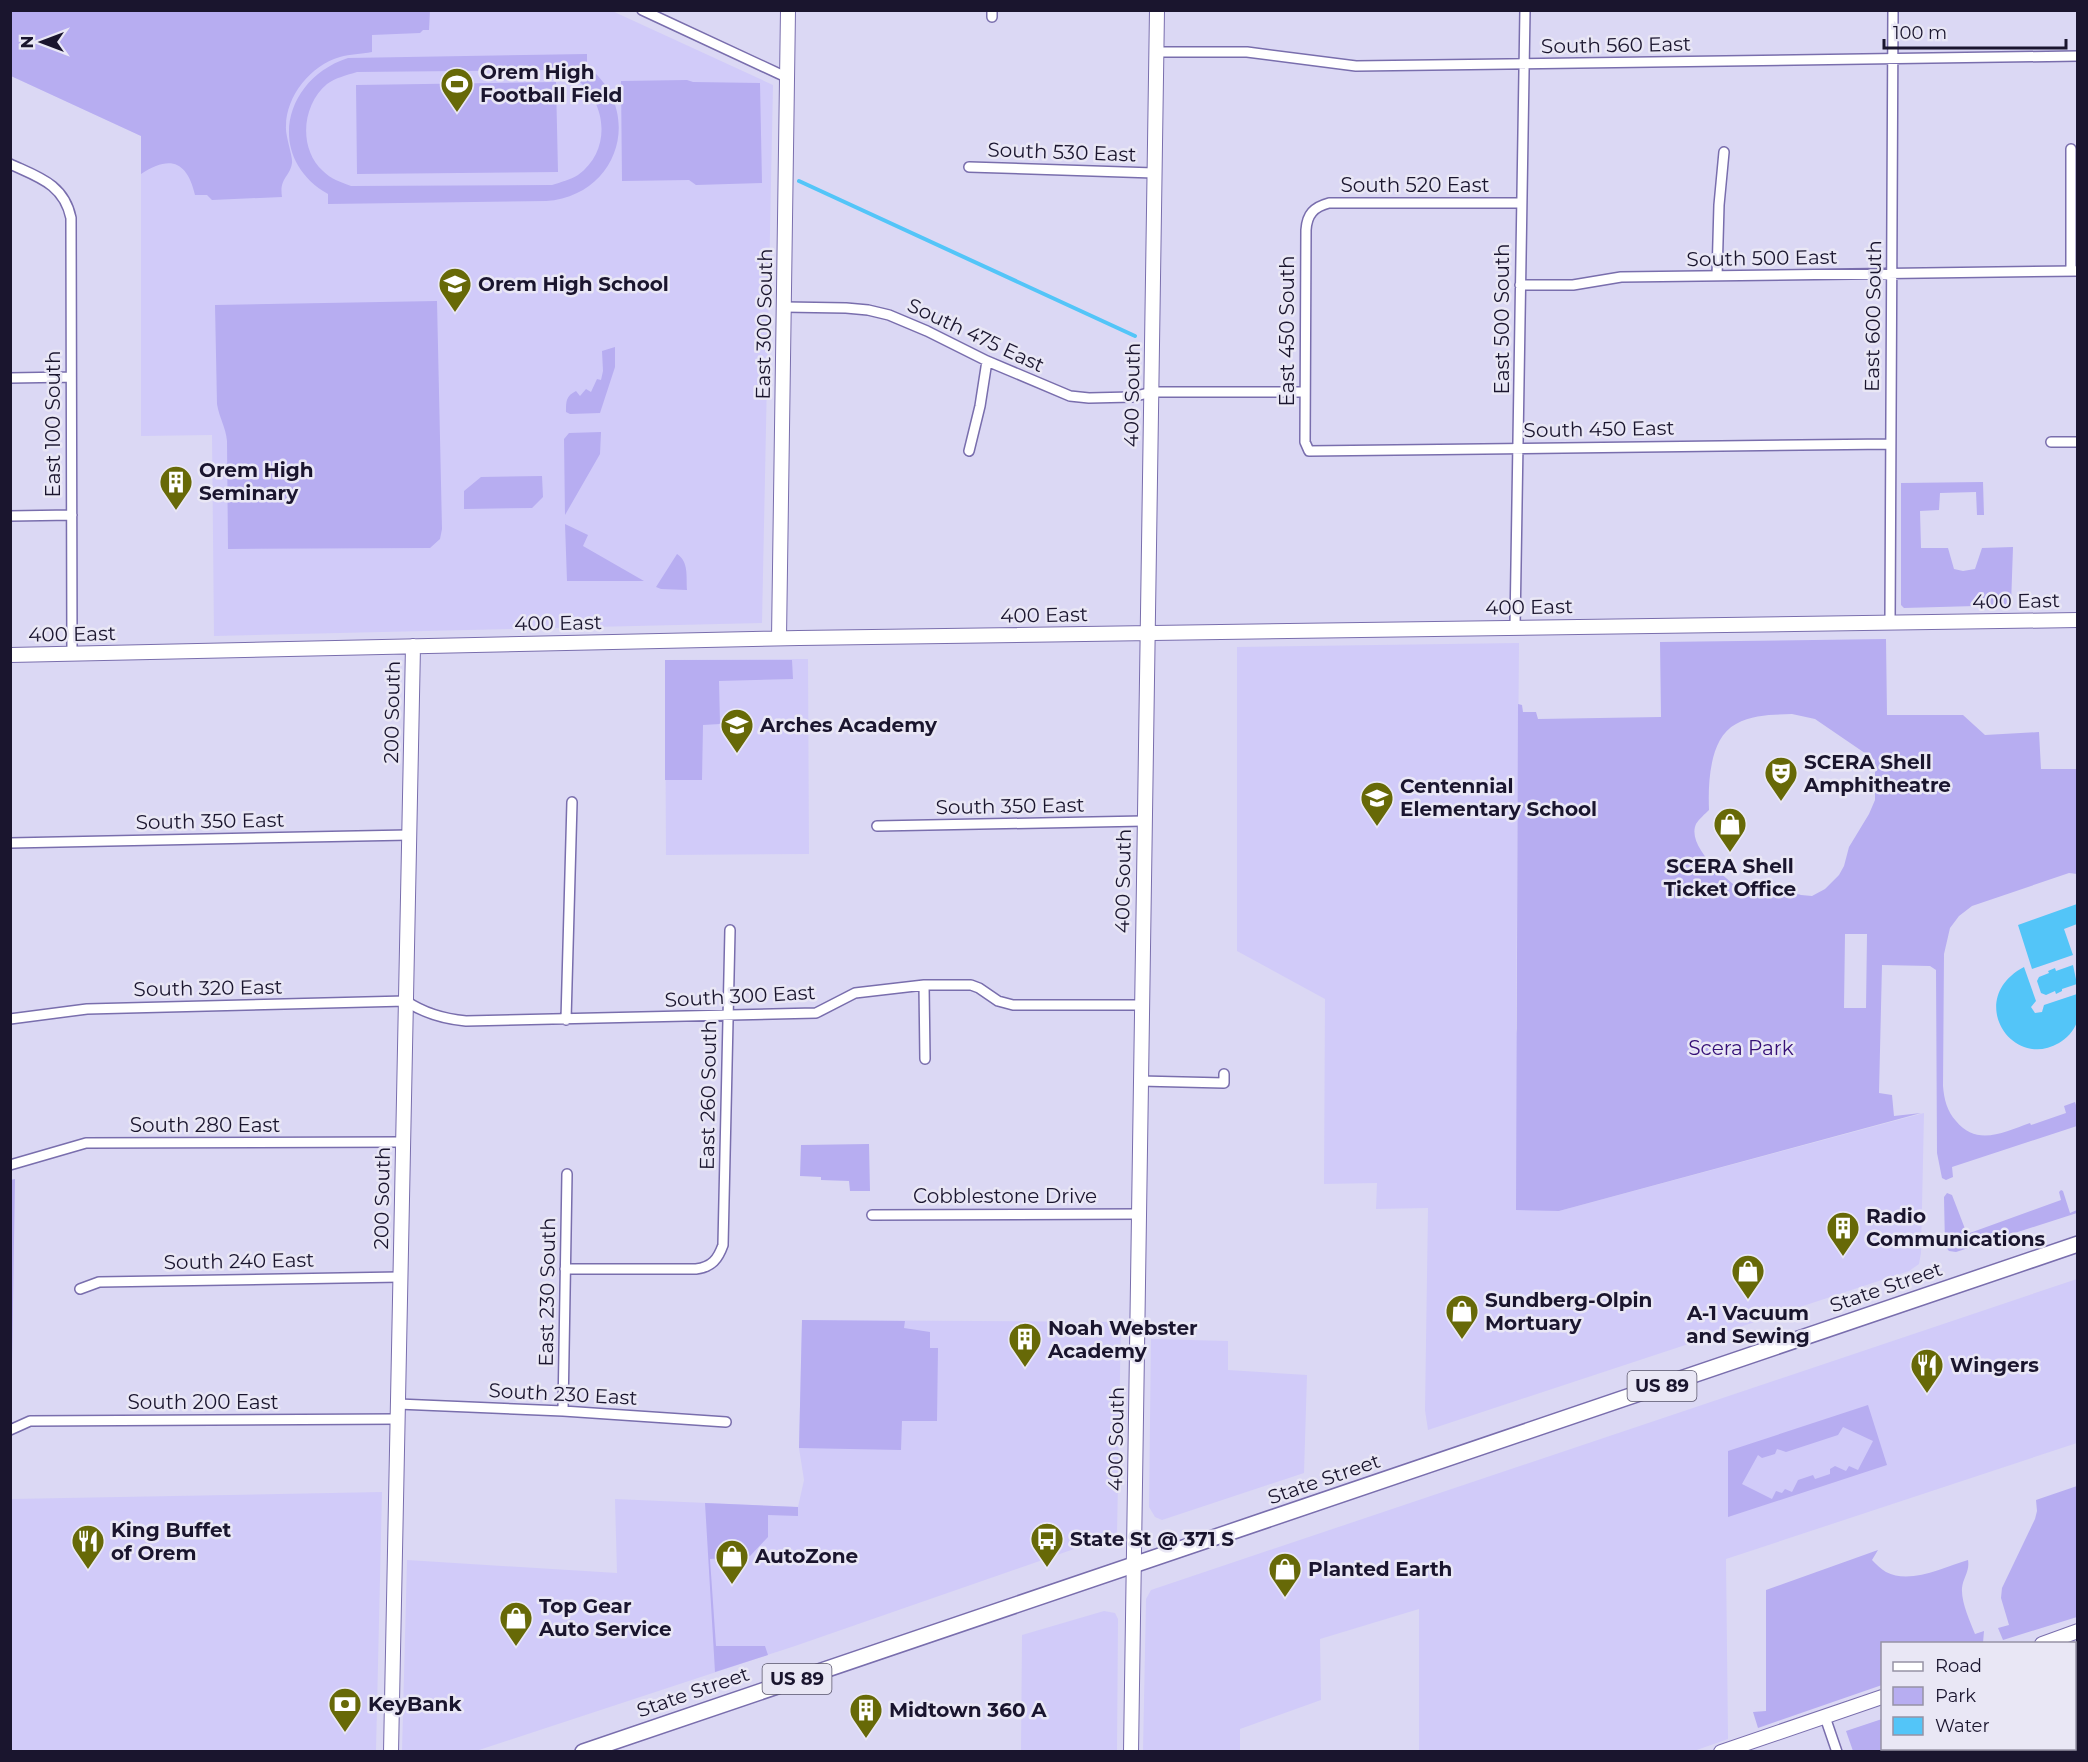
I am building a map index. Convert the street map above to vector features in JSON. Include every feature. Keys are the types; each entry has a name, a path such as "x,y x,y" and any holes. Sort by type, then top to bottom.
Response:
{"main road":[{"name":"State Street","path":"583,1752 2078,1244"}],"street":[{"path":"642,10 786,77"},
{"name":"East 300 South","path":"779,638 788,10"},
{"name":"400 South","path":"1131,1752 1157,10"},
{"name":"East 500 South","path":"1515,627 1524,10"},
{"name":"East 600 South","path":"1890,622 1893,10"},
{"name":"South 560 East","path":"1156,52 1247,52 1356,66 2078,56"},
{"path":"2071,149 2074,271"},
{"path":"1717,276 1719,205 1724,152"},
{"name":"East 100 South","path":"12,166 44,180 62,195 71,218 72,654"},
{"name":"South 530 East","path":"969,167 1154,173"},
{"name":"South 520 East","path":"1311,212 1329,203 1521,203"},
{"name":"East 450 South","path":"1309,451 1305,442 1306,225 1311,212"},
{"name":"South 500 East","path":"1520,285 1573,285 1620,277 2074,271"},
{"name":"South 475 East","path":"784,308 846,308 889,315 987,361 1070,396 1132,398 1152,392 1305,392"},
{"path":"969,451 980,406 987,361"},
{"path":"10,378 70,377"},
{"path":"2051,442 2078,441"},
{"name":"South 450 East","path":"1309,451 1890,444"},
{"path":"10,516 72,515"},
{"name":"400 East","path":"10,655 779,638 2078,620"},
{"name":"200 South","path":"392,1752 413,646"},
{"path":"566,1020 572,802"},
{"name":"South 350 East","path":"877,826 1144,821"},
{"name":"South 350 East","path":"10,843 410,835"},
{"name":"East 260 South","path":"565,1269 696,1269 707,1267 716,1260 723,1245 730,930"},
{"path":"924,985 925,1059"},
{"name":"South 300 East","path":"406,1002 417,1009 449,1020 566,1020 816,1013 855,993 924,985 971,985 1012,1005 1141,1005"},
{"name":"South 320 East","path":"10,1019 96,1008 406,1002"},
{"path":"1140,1081 1224,1083 1224,1074"},
{"name":"South 280 East","path":"10,1165 86,1143 403,1142"},
{"name":"East 230 South","path":"563,1411 567,1174"},
{"name":"Cobblestone Drive","path":"872,1215 1139,1214"},
{"name":"South 240 East","path":"80,1289 99,1282 400,1277"},
{"name":"South 230 East","path":"398,1412 563,1411 726,1422"},
{"name":"South 200 East","path":"10,1430 30,1421 398,1412"},
{"path":"2048,1642 2078,1631"},
{"path":"1721,1752 1881,1697"},
{"path":"1825,1717 1837,1752"}],"shaded area":[{"name":"Orem High School","path":"610,10 773,85 762,623 214,636 212,435 141,436 141,136 11,76 11,11"},
{"name":"Centennial Elementary School","path":"1519,643 1516,1029 1559,1211 1924,1113 1921,1253 1919,1264 1909,1271 1428,1430 1425,1410 1428,1208 1376,1209 1377,1183 1324,1184 1325,999 1237,951 1237,647"},
{"name":"Arches Academy","path":"808,659 809,854 666,855 665,660"},
{"path":"2077,1279 2077,1443 1726,1559 1728,1739 1691,1752 1419,1751 1419,1609 1320,1639 1321,1700 1240,1729 1240,1751 1143,1752 1146,1599 1151,1590"},
{"path":"802,1320 1121,1322 1117,1534 795,1646 476,1751 402,1752 407,1560 617,1573 615,1499 798,1507 804,1480 799,1448"},
{"path":"1151,1339 1228,1341 1228,1370 1307,1375 1304,1473 1162,1520 1155,1517 1149,1507"},
{"path":"382,1492 376,1751 11,1751 11,1499"},
{"path":"1104,1611 1115,1613 1118,1619 1117,1751 1021,1751 1022,1635"}],"green space":[{"path":"11,10 430,10 429,30 423,30 420,33 372,35 372,52 344,56 329,61 310,74 302,83 295,93 287,115 286,130 292,163 283,182 282,197 212,200 207,195 195,195 187,175 182,168 176,165 161,164 141,174 141,136 11,76"},
{"path":"587,54 587,66 605,85 615,105 619,127 616,148 606,168 591,184 571,196 546,201 328,204 328,194 308,179 295,161 290,141 290,120 296,101 309,83 326,68 348,58","holes":["551,70 571,76 584,87 593,98 599,111 601,125 601,139 597,152 589,165 578,175 562,182 552,185 351,186 326,174 315,162 310,151 306,127 312,103 327,84 345,76 357,72"]},
{"path":"687,80 760,83 762,183 696,185 689,180 622,181 621,81"},
{"name":"Orem High Football Field","path":"556,82 558,172 357,174 356,85"},
{"path":"437,301 442,529 440,539 430,548 228,549 227,441 217,404 215,305"},
{"path":"615,347 615,367 600,413 570,414 566,412 570,395 576,391 580,396 586,389 591,392 597,379 601,380 602,351"},
{"path":"601,432 600,454 565,515 564,439 569,433"},
{"path":"542,476 543,497 532,508 464,509 464,491 481,477"},
{"path":"1983,482 1984,515 1977,515 1976,492 1940,493 1939,510 1920,511 1921,548 1948,548 1954,569 1963,571 1975,569 1982,548 2013,547 2011,605 1904,608 1901,605 1901,483"},
{"path":"565,524 588,535 583,546 644,581 567,581"},
{"path":"677,554 685,565 687,590 656,587"},
{"name":"Scera Park","path":"1886,639 1887,715 1963,715 1985,735 2039,732 2041,769 2077,769 2077,874 2069,873 1972,906 1959,916 1950,928 1944,954 1943,1086 1950,1113 1964,1129 1973,1134 1991,1135 2030,1123 2031,1125 2066,1113 2064,1106 2075,1102 2077,1104 2077,1126 1952,1167 1953,1177 1946,1180 1942,1178 1937,1153 1936,970 1930,966 1882,965 1879,1093 1892,1095 1894,1116 1921,1113 1559,1211 1516,1210 1518,704 1522,705 1523,712 1536,712 1538,719 1661,717 1660,642","holes":["1792,714 1815,719 1875,760 1875,800 1849,847 1839,875 1825,889 1812,896 1770,886 1750,897 1723,875 1704,855 1695,834 1696,824 1709,810 1712,762 1720,740 1727,731 1750,718","1845,934 1867,934 1866,1008 1844,1008"]},
{"path":"665,660 792,660 793,679 719,681 720,724 703,725 702,780 665,780"},
{"path":"869,1144 870,1191 850,1191 849,1181 821,1180 821,1177 800,1176 801,1145"},
{"path":"15,1179 12,1366 10,1180"},
{"path":"2061,1190 2070,1213 2077,1210 2077,1213 1956,1252 1949,1251 1945,1246 1944,1197 1947,1193 1952,1195 1967,1234 2061,1200 2059,1192"},
{"path":"802,1320 905,1321 904,1328 930,1332 930,1348 938,1348 937,1421 902,1421 901,1450 799,1448"},
{"path":"1868,1405 1887,1465 1728,1517 1728,1451","holes":["1843,1427 1873,1441 1858,1470 1849,1466 1846,1471 1835,1466 1830,1469 1830,1474 1815,1479 1813,1475 1798,1480 1792,1492 1785,1489 1782,1493 1776,1491 1772,1499 1742,1484 1758,1455 1762,1458 1775,1454 1777,1449 1786,1452 1838,1435"]},
{"path":"2077,1486 2077,1617 2003,1640 1998,1628 2009,1625 2001,1598 2002,1588 2035,1519 2036,1500"},
{"path":"705,1503 798,1507 798,1516 768,1515 768,1537 750,1556 710,1559 716,1646 765,1646 768,1655 715,1672"},
{"path":"1878,1550 1872,1560 1884,1571 1895,1576 1927,1574 1968,1560 1962,1588 1963,1599 1975,1634 1984,1631 1983,1642 1881,1642 1881,1685 1758,1728 1753,1712 1766,1711 1766,1590"},
{"path":"1881,1719 1881,1750 1900,1751 1853,1751 1846,1731"}],"water":[{"path":"2077,904 2077,924 2064,929 2073,955 2032,969 2018,925"},
{"path":"2073,965 2077,984 2062,989 2056,994 2055,991 2046,995 2041,993 2037,981 2039,977 2055,968 2056,971"},
{"path":"2024,967 2036,1001 2031,1007 2035,1013 2042,1012 2044,1005 2077,994 2078,1016 2074,1029 2059,1043 2041,1049 2025,1047 2011,1039 2001,1027 1996,1012 1998,996 2007,980"}],"waterway":[{"path":"799,181 1135,336"}],"place":[{"name":"Orem High Football Field","path":"457,113"},
{"name":"Orem High School","path":"455,313"},
{"name":"Orem High Seminary","path":"176,511"},
{"name":"Arches Academy","path":"737,754"},
{"name":"SCERA Shell Amphitheatre","path":"1781,802"},
{"name":"Centennial Elementary School","path":"1377,827"},
{"name":"SCERA Shell Ticket Office","path":"1730,853"},
{"name":"Radio Communications","path":"1843,1257"},
{"name":"A-1 Vacuum and Sewing","path":"1748,1300"},
{"name":"Sundberg-Olpin Mortuary","path":"1462,1340"},
{"name":"Noah Webster Academy","path":"1025,1368"},
{"name":"Wingers","path":"1927,1394"},
{"name":"State St @ 371 S","path":"1047,1568"},
{"name":"King Buffet of Orem","path":"88,1570"},
{"name":"AutoZone","path":"732,1585"},
{"name":"Planted Earth","path":"1285,1598"},
{"name":"Top Gear Auto Service","path":"516,1647"},
{"name":"KeyBank","path":"345,1733"},
{"name":"Midtown 360 A","path":"866,1739"}]}
